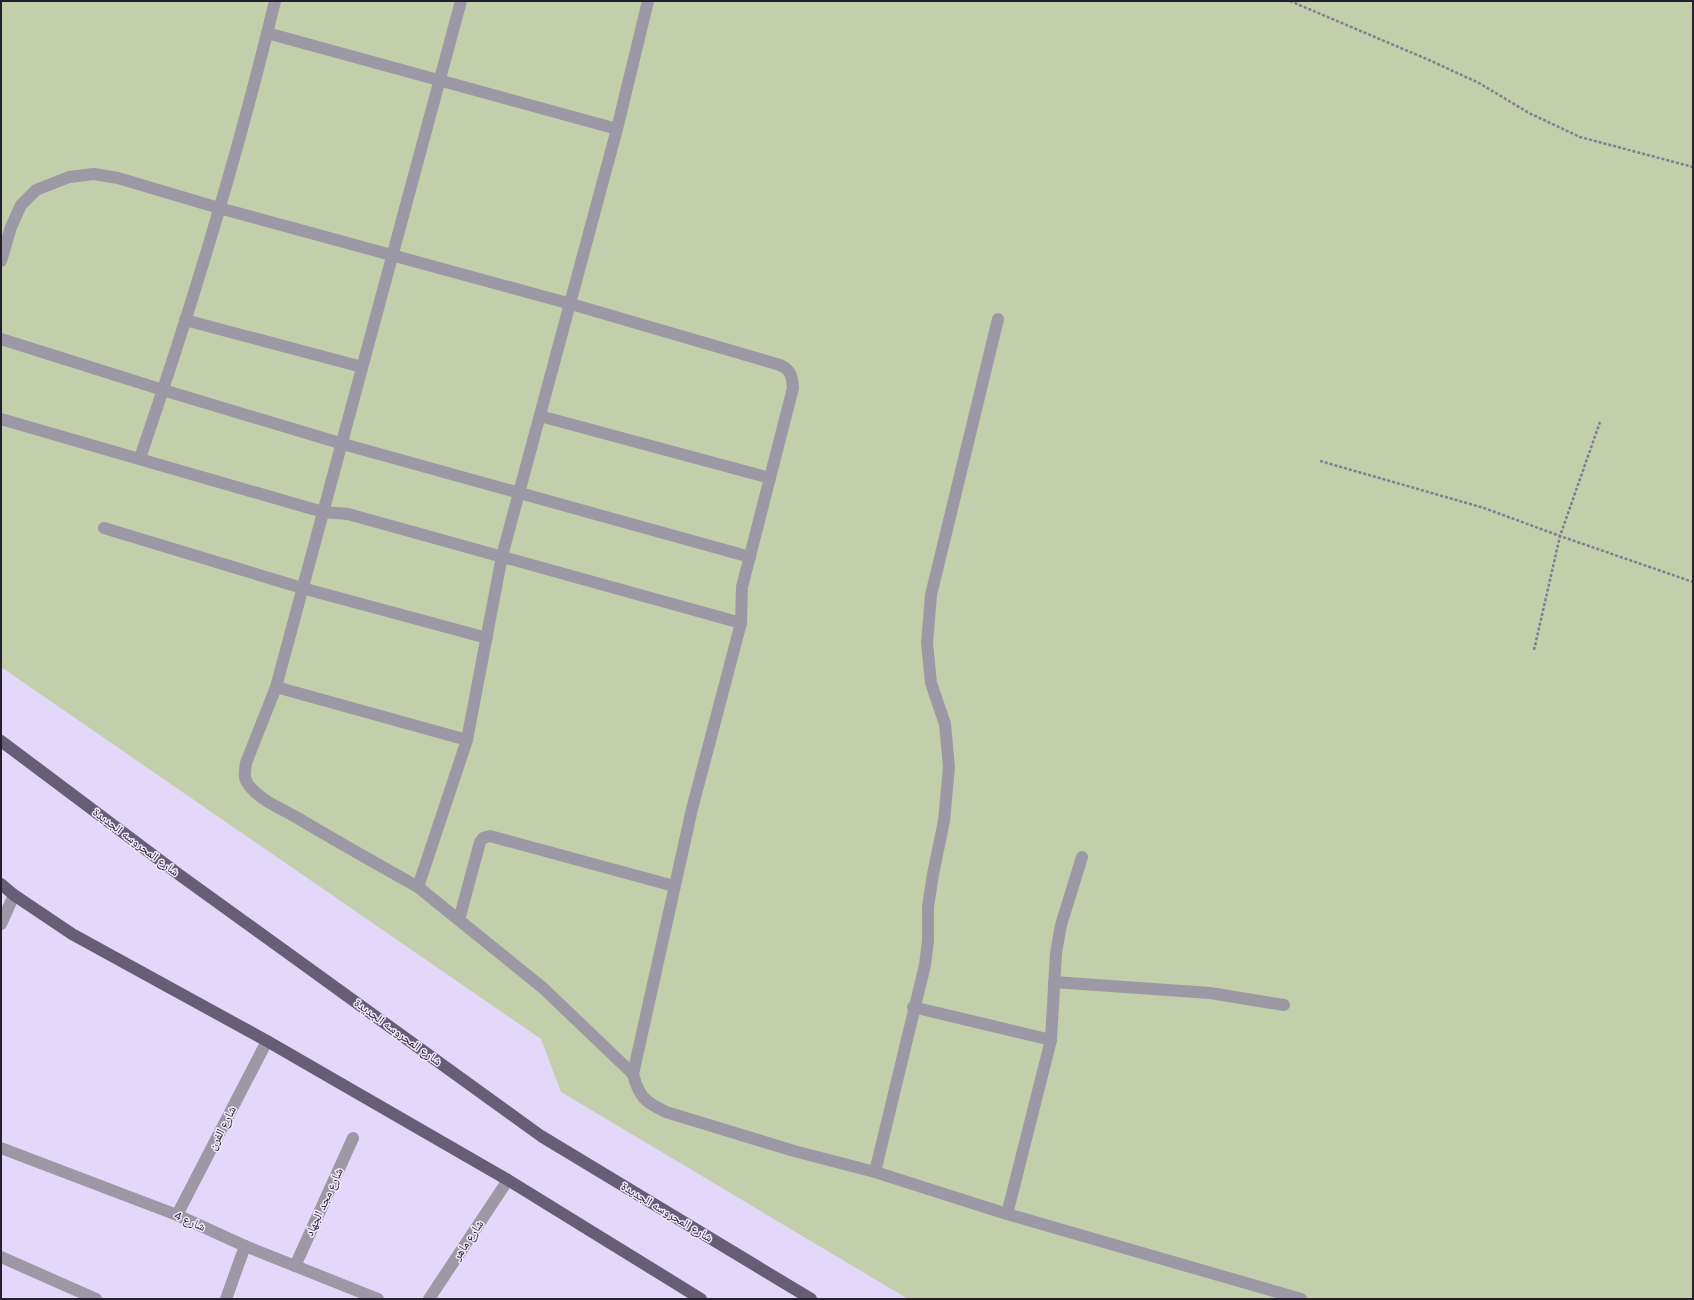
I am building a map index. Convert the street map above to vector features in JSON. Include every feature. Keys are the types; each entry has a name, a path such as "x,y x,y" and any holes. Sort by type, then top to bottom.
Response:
{"main road":[{"name":"شارع المحروسه الجديدة","path":"1,741 188,881 542,1136 811,1299"},
{"path":"1,884 14,896 72,934 267,1041 508,1180 701,1299"}],"street":[{"path":"140,458 163,390 219,208 275,1"},
{"path":"461,1 362,366 343,444 302,588 276,687 246,763 244,775 246,782 264,798 356,853 418,887 543,988 633,1074 642,1097 649,1104 666,1112 794,1152 875,1172 1007,1214 1301,1299"},
{"path":"418,887 467,740 502,556 571,304 617,129 648,1"},
{"path":"267,33 617,129"},
{"path":"1,261 6,226 21,205 36,190 69,177 94,174 118,178 219,208 571,304 780,365 788,369 792,377 793,388 742,587 741,623 692,809 633,1074"},
{"path":"875,1172 924,965 928,941 928,907 944,822 949,767 945,724 930,677 927,643 931,595 998,319"},
{"path":"185,320 362,366"},
{"path":"1,339 163,390 343,444 750,557"},
{"path":"540,416 770,478"},
{"path":"1,419 323,512 348,514 741,623"},
{"path":"104,528 302,588 487,638"},
{"path":"276,687 467,740"},
{"path":"459,920 480,842 486,837 490,836 674,886"},
{"path":"1007,1214 1051,1040 1056,953 1061,925 1082,858"},
{"path":"1,924 14,896"},
{"path":"1054,982 1210,993 1284,1005"},
{"path":"913,1007 1051,1040"},
{"name":"شارع الفرن","path":"177,1215 267,1041"},
{"name":"شارع مجد الجهاد","path":"295,1266 353,1138"},
{"name":"شارع 4","path":"1,1148 177,1215 245,1246 378,1299"},
{"name":"شارع ماهر","path":"429,1299 508,1180"},
{"path":"226,1299 245,1246"},
{"path":"1,1257 88,1297"}],"path":[{"path":"1290,1 1465,76 1529,112 1580,137 1693,167"},
{"path":"1534,650 1560,536 1600,422"},
{"path":"1320,462 1484,508 1693,582"}],"green space":[{"path":"1,1 1693,1 1693,1299 908,1299 561,1092 541,1039 1,667"}]}
